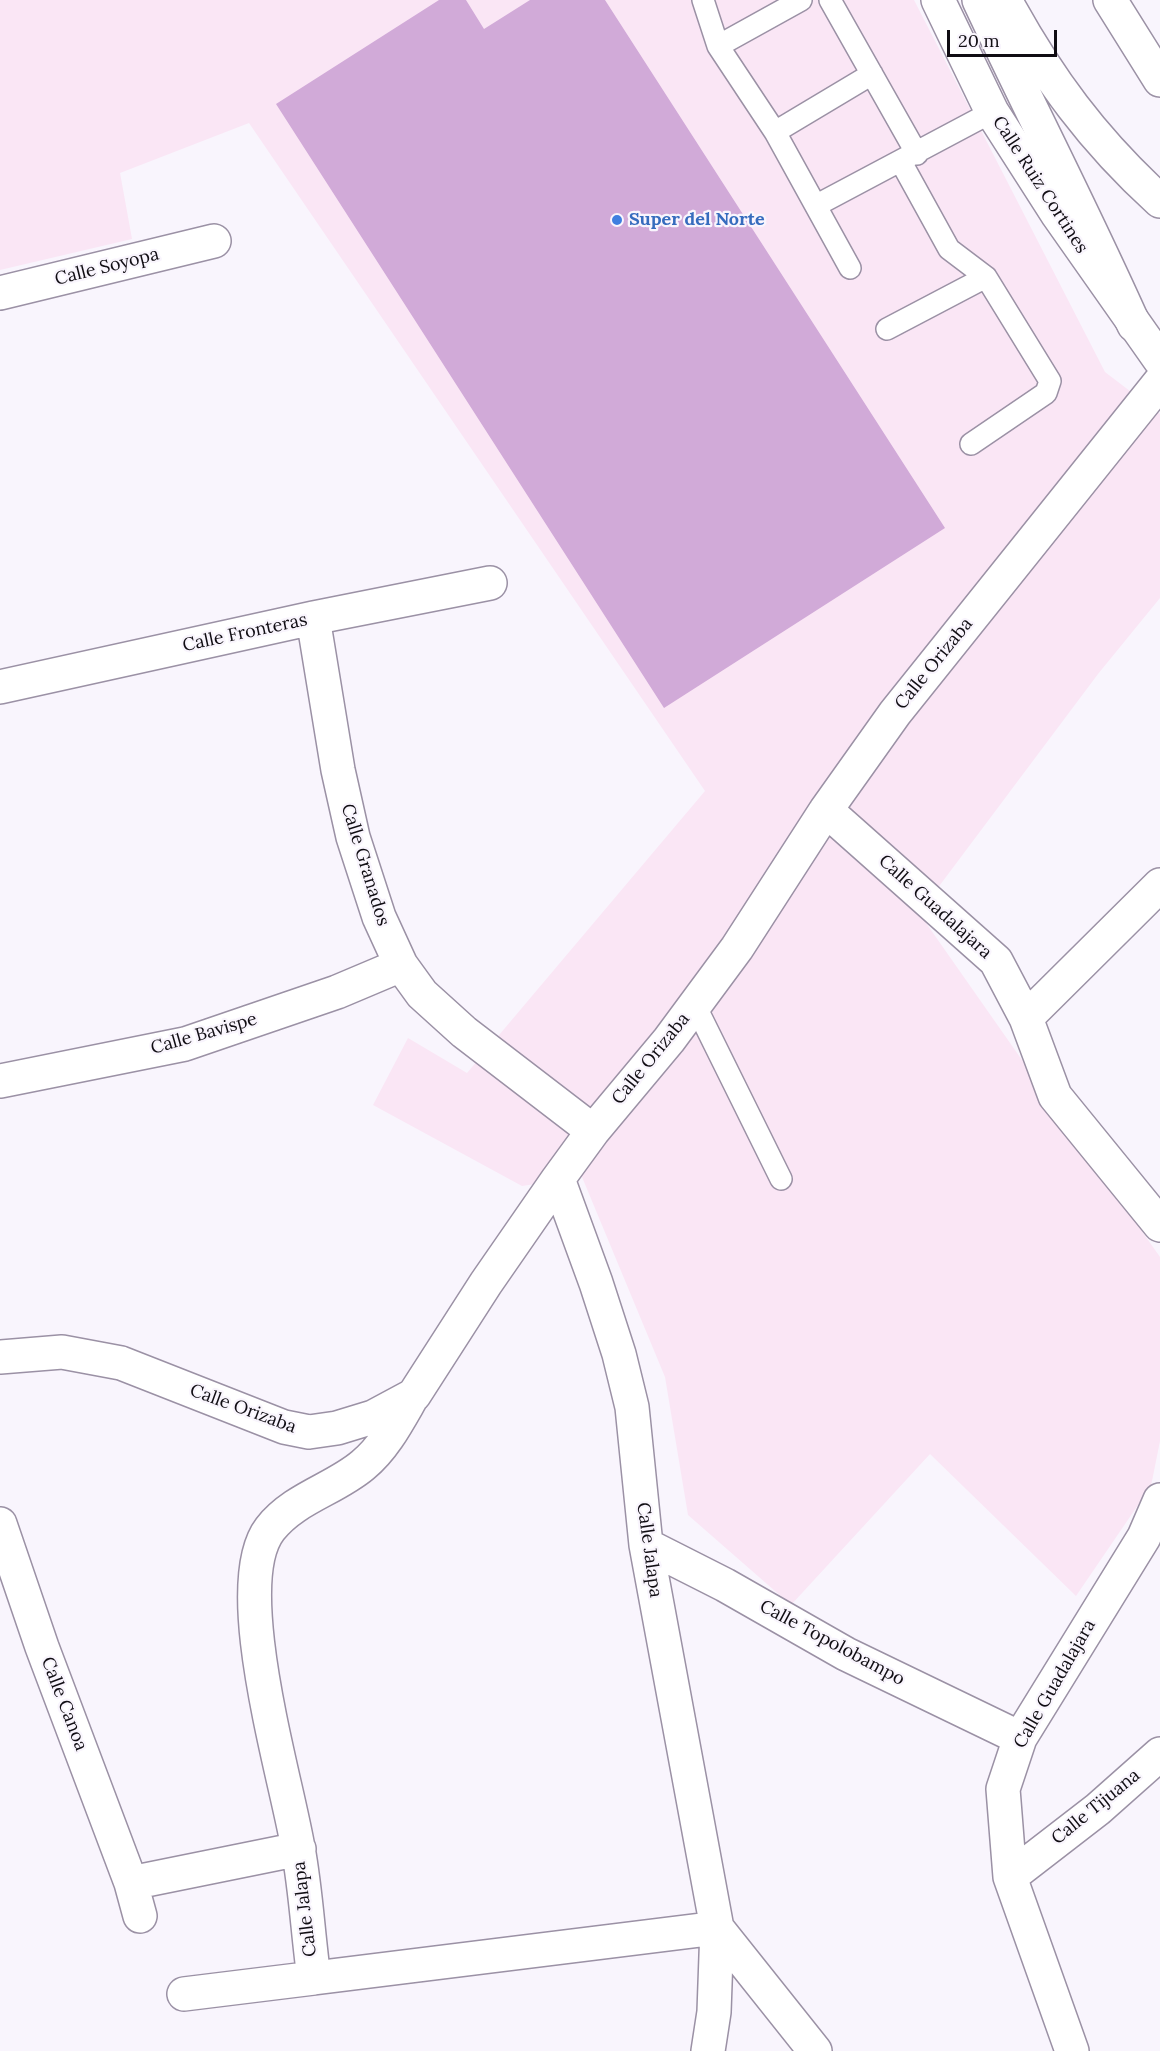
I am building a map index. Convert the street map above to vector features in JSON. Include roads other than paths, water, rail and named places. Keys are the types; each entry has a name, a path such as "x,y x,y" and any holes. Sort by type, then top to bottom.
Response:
{"main road":[{"name":"Calle Ruiz Cortines","path":"938,0 992,112 1134,325 1160,360"},
{"path":"979,0 1032,113 1086,218 1134,325"},
{"path":"1005,0 1044,67 1099,142 1160,201"},
{"path":"1110,0 1160,81"},
{"name":"Calle Soyopa","path":"0,293 214,241"},
{"name":"Calle Orizaba","path":"0,1357 62,1352 121,1363 284,1427 309,1432 337,1428 373,1417 414,1395 486,1283 558,1179 593,1131 669,1040 695,1005 895,712 1160,382"},
{"name":"Calle Fronteras","path":"0,687 313,618 490,583"},
{"name":"Calle Granados","path":"313,618 338,770 353,837 379,917 401,965 422,994 464,1032 593,1131"},
{"name":"Calle Guadalajara","path":"826,810 996,961 1026,1018 1055,1096 1160,1225"},
{"path":"1026,1018 1160,885"},
{"name":"Calle Bavispe","path":"0,1081 185,1044 338,992 401,965"},
{"name":"Calle Jalapa","path":"558,1179 596,1283 619,1354 632,1407 646,1545 717,1928 714,2012 708,2051"},
{"name":"Calle Jalapa","path":"414,1395 384,1443 365,1464 286,1514 271,1528 260,1546 255,1564 254,1618 261,1667 298,1849 314,1978 717,1928"},
{"name":"Calle Guadalajara","path":"1072,2051 1021,1868 1002,1789 1020,1738 1144,1537 1160,1500"},
{"name":"Calle Canoa","path":"0,1524 42,1647 131,1883 140,1916"},
{"name":"Calle Topolobampo","path":"646,1545 726,1585 846,1654 1020,1738"},
{"name":"Calle Tijuana","path":"1021,1868 1098,1809 1160,1754"},
{"path":"131,1883 298,1849"},
{"path":"717,1928 815,2051"},
{"path":"184,1994 314,1978"}],"lane":[{"path":"703,0 718,46 775,132 850,268"},
{"path":"718,46 801,0"},
{"path":"831,0 872,74 949,249 986,277 1050,381 1046,393 971,444"},
{"path":"775,132 872,74"},
{"path":"817,205 992,112"},
{"path":"887,329 986,277"},
{"path":"695,1005 781,1179"}],"place":[{"name":"Super del Norte","path":"617,220"}]}
